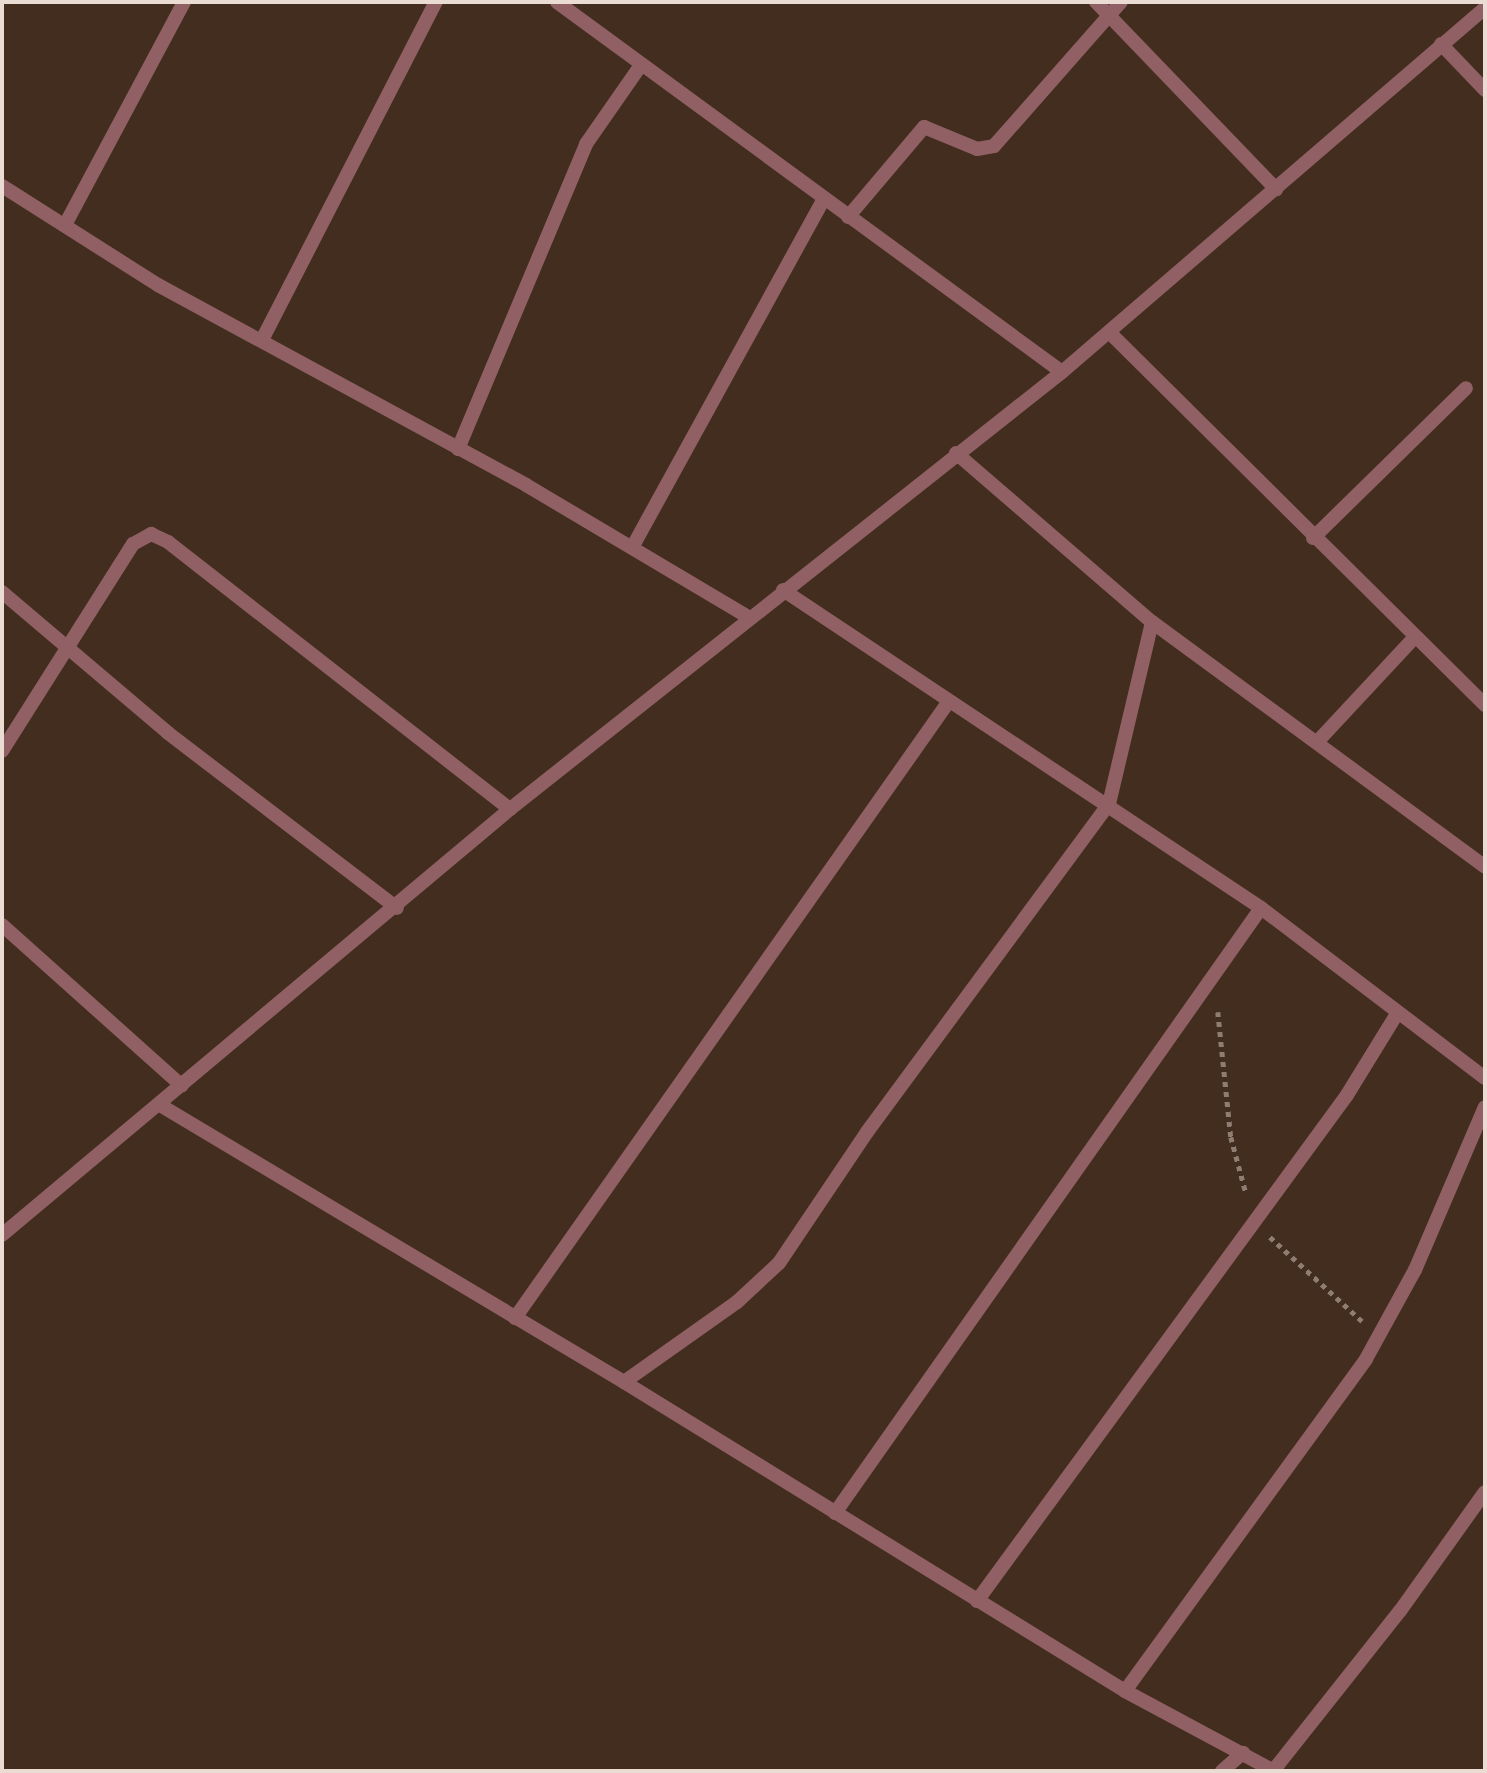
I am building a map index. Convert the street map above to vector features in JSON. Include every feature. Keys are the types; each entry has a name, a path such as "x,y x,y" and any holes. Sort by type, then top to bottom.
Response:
{"street":[{"path":"65,225 184,2"},
{"path":"262,340 436,2"},
{"path":"557,2 823,200 1062,372"},
{"path":"1096,2 1107,17 1276,189"},
{"path":"848,218 924,127 977,149 994,146 1121,2"},
{"path":"2,1235 397,908 510,809 748,617 1062,372 1485,8"},
{"path":"1441,44 1485,90"},
{"path":"458,449 586,144 641,65"},
{"path":"2,186 158,285 633,546 748,617"},
{"path":"633,546 823,200"},
{"path":"1109,332 1413,639 1485,705"},
{"path":"1313,538 1465,387"},
{"path":"956,453 1152,622 1318,741 1485,867"},
{"path":"2,751 64,646 133,544 151,534 169,542 510,809"},
{"path":"783,590 947,704 1109,804 1261,908 1485,1078"},
{"path":"2,592 168,733 397,908"},
{"path":"624,1382 737,1302 779,1263 867,1132 1109,804 1152,622"},
{"path":"1318,741 1413,639"},
{"path":"515,1318 947,704"},
{"path":"835,1513 1261,908"},
{"path":"2,925 182,1086"},
{"path":"977,1601 1347,1095 1398,1012"},
{"path":"160,1105 624,1382 1125,1691 1274,1771 1400,1611 1485,1492"},
{"path":"1125,1691 1366,1359 1415,1269 1485,1107"},
{"path":"1223,1771 1243,1753"}]}
